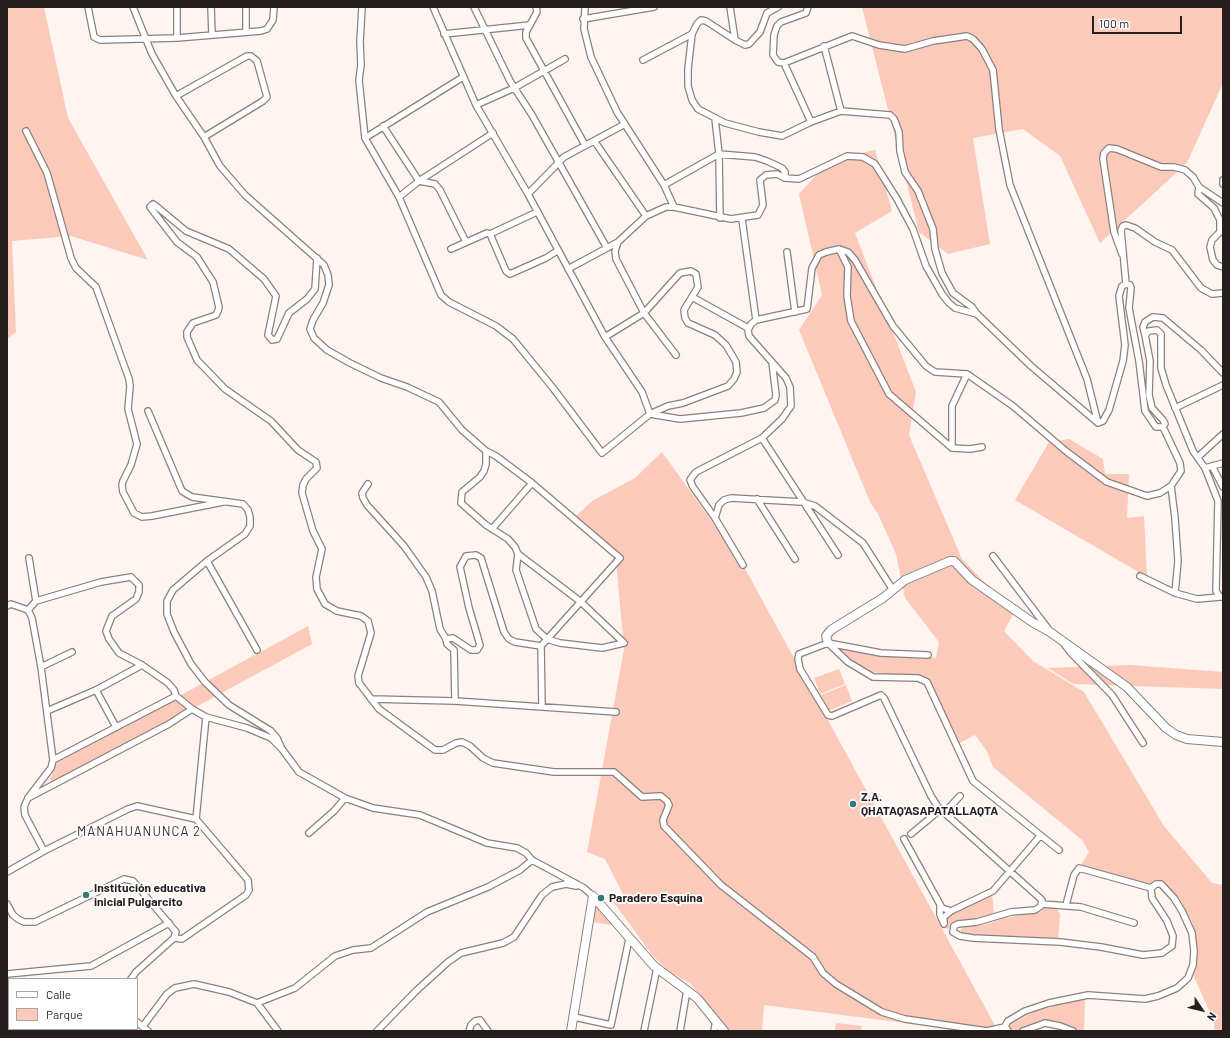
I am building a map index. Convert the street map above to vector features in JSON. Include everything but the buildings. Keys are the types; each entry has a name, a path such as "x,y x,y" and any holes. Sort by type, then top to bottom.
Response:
{"street":[{"path":"88,7 93,33 96,38 145,39 177,38 261,31 268,29 273,20 274,7"},
{"path":"133,7 145,39 176,96 204,137 220,166 244,195 324,265 328,275 329,285 324,303 313,320 310,329 314,338 327,350 350,363 381,378 407,387 439,402 445,407 462,430 486,451 496,456 532,483 620,558 542,646 542,707"},
{"path":"177,7 177,38"},
{"path":"210,7 212,34"},
{"path":"246,7 246,32"},
{"path":"362,7 360,42 361,65 359,80 365,138 399,197 442,294 449,302 496,326 513,339 553,388 602,453 650,414 668,406 683,403 716,392 728,386 734,379 737,372 736,362 726,345 715,335 688,323 684,310 698,287 698,278 696,274 691,271 680,273 644,313 604,337"},
{"path":"433,7 462,77 476,105 528,194 604,337 642,392 650,414"},
{"path":"474,7 514,88 532,115 607,248"},
{"path":"536,7 537,12 530,25 526,38 585,145"},
{"path":"585,7 583,19 584,29 591,57 625,124 664,185 674,206"},
{"path":"583,19 654,7"},
{"path":"730,7 734,40"},
{"path":"778,7 767,13 760,32 749,44 745,45 734,40 706,21 701,20 696,24 692,34 688,69 688,86 692,100 698,110 715,118 759,132 782,136 811,122 841,111 883,113 890,115 894,119 899,132 902,163 905,172 918,191 933,229 935,249 942,272 953,293 972,307 977,314 1025,361 1098,423"},
{"path":"808,7 806,13 781,22 774,30 774,58 778,62 784,63 852,36 879,45 904,49 933,41 962,36 973,39 982,49 993,70 999,129 1010,185 1086,379 1098,423"},
{"path":"444,34 530,25"},
{"path":"643,60 692,34"},
{"path":"824,46 841,111"},
{"path":"176,96 247,56 251,56 257,60 267,97 263,101 204,137"},
{"path":"476,105 514,88 565,59"},
{"path":"784,63 811,122"},
{"path":"365,138 462,77"},
{"path":"715,118 719,154 720,218"},
{"path":"528,194 558,162 585,145 594,142 625,124"},
{"path":"383,126 419,181 435,184 440,190 466,242"},
{"path":"26,131 47,173 71,258 76,268 96,287 129,379 130,396 128,409 137,444 132,465 122,485 123,492 134,513 142,517 152,516 223,502"},
{"path":"399,197 419,181 493,133"},
{"path":"594,142 646,216"},
{"path":"1122,254 1114,232 1103,159 1107,149 1112,148 1161,167 1174,167 1185,170 1193,177 1198,187 1198,194 1214,208 1220,220 1220,232 1212,240 1210,247 1213,260 1217,265 1223,267"},
{"path":"664,185 719,154 755,157 767,161 782,168 786,172 785,178"},
{"path":"568,269 618,242 646,216 666,208 674,206 720,218 742,219 758,215 762,209 763,201 760,188 762,178 772,174 785,178 799,179 847,156 863,157 870,160 880,170 913,229 926,266 942,294 955,308 977,314"},
{"path":"1198,187 1223,203"},
{"path":"317,258 314,289 307,299 289,313 277,339 272,340 268,335 276,296 264,279 229,250 186,230 153,204 150,207 177,242 197,257 213,282 219,307 216,315 193,322 187,332 187,337 197,360 224,389 271,421 298,450 316,462 317,468 306,479 303,485 302,493 313,531 322,549 316,576 318,589 325,604 337,611 361,616 368,621 371,633 358,676 359,683 379,709 396,722 435,750 443,750 456,743 462,742 470,746 483,758 493,763 554,772 610,771 617,774 642,797 661,796 669,805 663,820 664,826 720,885 813,958 823,973 836,984 882,1012 905,1019 987,1030 1007,1029 1008,1021 1025,1012 1049,1003 1088,996 1145,999 1170,992 1183,984 1188,978 1193,965 1194,951 1192,933 1174,898 1161,884 1156,884 1151,888"},
{"path":"451,249 487,233 490,234 537,212"},
{"path":"742,219 756,320"},
{"path":"1163,427 1156,427 1152,423 1143,405 1139,361 1129,308 1131,288 1126,284 1122,254 1120,230 1122,226 1131,225 1156,242 1172,250 1201,288 1212,294 1223,293"},
{"path":"490,234 506,271 510,274 546,258 557,251"},
{"path":"618,242 616,259 644,313 676,354"},
{"path":"748,328 756,320 805,310 809,307 812,268 819,255 839,249 848,252 855,260 894,326 926,366 935,372 967,374 1013,406 1056,444 1107,482 1147,496 1160,494 1171,486 1181,471 1181,467 1163,427 1165,424 1152,408 1148,395 1150,361 1143,327 1144,322 1153,317 1162,318 1201,350 1223,373"},
{"path":"839,249 848,267 847,296 852,321 889,394 952,448 970,449 982,447"},
{"path":"787,252 795,312"},
{"path":"1098,423 1103,421 1109,410 1122,361 1125,345 1119,296 1122,286 1126,284"},
{"path":"692,297 748,328"},
{"path":"743,565 690,480 696,472 762,438 782,419 791,406 790,387 786,378 749,336 748,328"},
{"path":"1145,335 1152,330 1157,330 1161,334 1161,368 1166,386 1192,451 1205,468 1218,501 1216,591 1222,597"},
{"path":"650,414 680,419 741,413 764,408 775,400 776,395 772,362"},
{"path":"952,448 952,406 967,374"},
{"path":"1175,408 1223,385"},
{"path":"148,411 182,491 192,497 243,504 248,510 250,526 245,534 207,561 174,590 167,601 167,614 174,632 191,664 218,697 234,709 271,731 277,738 282,749"},
{"path":"1198,457 1223,434"},
{"path":"762,438 802,502 838,555"},
{"path":"486,451 484,471 480,477 462,492 461,503 492,529 508,539 518,554 581,602 624,644 602,648 560,643 547,639 540,634 532,621 516,570 518,554"},
{"path":"1205,468 1223,463"},
{"path":"1212,466 1223,486"},
{"path":"492,529 532,483"},
{"path":"368,484 362,494 367,505 404,546 426,577 433,596 440,629 446,639 446,644 454,650 455,702"},
{"path":"1171,486 1175,511 1178,561 1175,593"},
{"path":"715,518 719,505 724,500 731,498 802,502 815,506 863,543 893,590"},
{"path":"757,499 795,559"},
{"path":"446,639 453,638 471,650 477,650 480,645 469,608 460,567 464,559 470,555 481,558 504,632 509,639 515,642 542,646"},
{"path":"993,556 1050,632"},
{"path":"29,558 36,601"},
{"path":"207,561 257,650"},
{"path":"1059,850 973,781 927,682 918,678 873,677 848,662 828,643 826,636 831,630 883,598 905,580 950,561 954,561 972,580 1020,614 1050,632 1127,687 1166,728 1176,735 1186,739 1223,742"},
{"path":"1140,576 1175,593 1197,599 1222,597"},
{"path":"28,610 36,601 101,582 131,577 139,585 139,592 136,599 112,616 106,631 109,639 119,653 142,665 168,683 174,690 176,696 192,709 206,717 247,728 271,738 282,749 299,772 345,798 373,808 420,815 488,843 517,848 526,853 532,860 584,888 594,896 630,939 657,968 697,998 724,1031"},
{"path":"7,606 11,604 28,610 32,618 41,667 53,760 51,768 28,798 24,807 25,815 44,851"},
{"path":"1063,641 1070,653 1112,695 1143,743"},
{"path":"928,655 881,653 828,643 799,654 798,659 800,668 828,715 832,716 881,695 884,698 931,796 943,811 1039,897 1042,904"},
{"path":"41,667 72,652"},
{"path":"47,712 96,690 142,665"},
{"path":"96,690 116,727"},
{"path":"53,760 176,696"},
{"path":"371,699 455,702 616,712"},
{"path":"28,798 169,724 192,709"},
{"path":"196,820 206,717"},
{"path":"911,834 943,811 960,796"},
{"path":"310,833 334,811 345,798"},
{"path":"7,872 44,851 128,809 137,806 196,820 248,880 249,890 246,895 182,939 174,938"},
{"path":"940,905 940,915 944,924 944,917 951,911 993,891 1040,836"},
{"path":"904,839 943,910 951,911"},
{"path":"257,1003 295,988 335,956 353,950 370,948 427,912 488,887 520,870 532,860"},
{"path":"1066,905 1074,875 1079,868 1151,888"},
{"path":"7,904 18,920 24,922 35,922 124,878 129,879 138,885 176,932 174,938 136,972 132,978"},
{"path":"377,1031 416,991 460,953 503,943 514,937 542,895 552,887 566,884 584,888"},
{"path":"1134,923 1081,908 1066,905 1042,904 1035,910 1011,912 977,922 958,924 954,926 953,932 960,936 973,938 1060,942 1101,947 1143,955 1162,952 1168,950 1172,946 1173,936 1167,921 1152,898 1151,888"},
{"path":"571,1031 594,896"},
{"path":"7,974 91,966 168,923"},
{"path":"574,1017 611,1025 630,939"},
{"path":"644,1031 657,968"},
{"path":"143,1026 167,994 183,985 203,985 229,992 257,1003 278,1031"},
{"path":"680,1031 687,990"},
{"path":"469,1031 475,1021 480,1020 488,1031"},
{"path":"714,1031 716,1020"},
{"path":"138,1023 148,1031"},
{"path":"1024,1031 1045,1023 1060,1026 1073,1031"}],"green space":[{"path":"7,7 44,7 68,118 148,260 71,236 12,241 16,332 7,339"},
{"path":"862,7 1223,7 1223,83 1187,163 1100,243 1060,156 1023,129 973,138 990,244 948,254 919,232"},
{"path":"875,150 892,211 855,233 916,392 909,435 962,559 1014,613 1004,631 1033,661 1084,692 1164,826 1212,883 1223,885 1223,1031 1215,1031 1213,1019 1194,977 1197,940 1192,922 1180,900 1164,883 1159,880 1149,884 1080,866 1089,852 1082,840 993,767 987,751 975,735 958,744 929,680 923,676 890,675 872,672 854,662 840,650 936,658 939,642 905,598 896,554 878,514 870,502 799,330 822,295 799,194 819,172 848,156"},
{"path":"1069,439 1103,459 1105,474 1129,474 1127,518 1144,516 1147,577 1015,500 1049,442"},
{"path":"662,452 743,565 998,1031 968,1031 764,1005 762,1031 729,1031 691,984 670,972 653,956 612,900 623,894 605,859 587,852 624,649 616,561 575,517 592,501 635,478"},
{"path":"308,626 312,644 52,783 50,779 56,763"},
{"path":"1130,665 1223,672 1223,689 1073,684 1048,668"},
{"path":"839,669 845,684 820,694 814,678"},
{"path":"846,685 852,701 828,711 821,695"},
{"path":"992,895 994,913 973,919 960,920 952,923 947,930 945,923 947,917 952,913"},
{"path":"595,902 616,926 593,922"},
{"path":"1046,907 1056,908 1060,914 1058,940 969,935 962,934 961,931 961,929 966,926 984,925 1005,918 1041,912"},
{"path":"1085,1000 1084,1031 1078,1031 1049,1020 1042,1021 1019,1030 1008,1031 1007,1026 1033,1012 1073,1001"},
{"path":"836,1023 862,1026 861,1031 835,1031"}],"place":[{"name":"Z.A. QHATAQ'ASAPATALLAQTA","path":"853,804"},
{"name":"Institución educativa inicial Pulgarcito","path":"86,895"},
{"name":"Paradero Esquina","path":"601,898"}],"district":[{"name":"MANAHUANUNCA 2","path":"139,832"}]}
